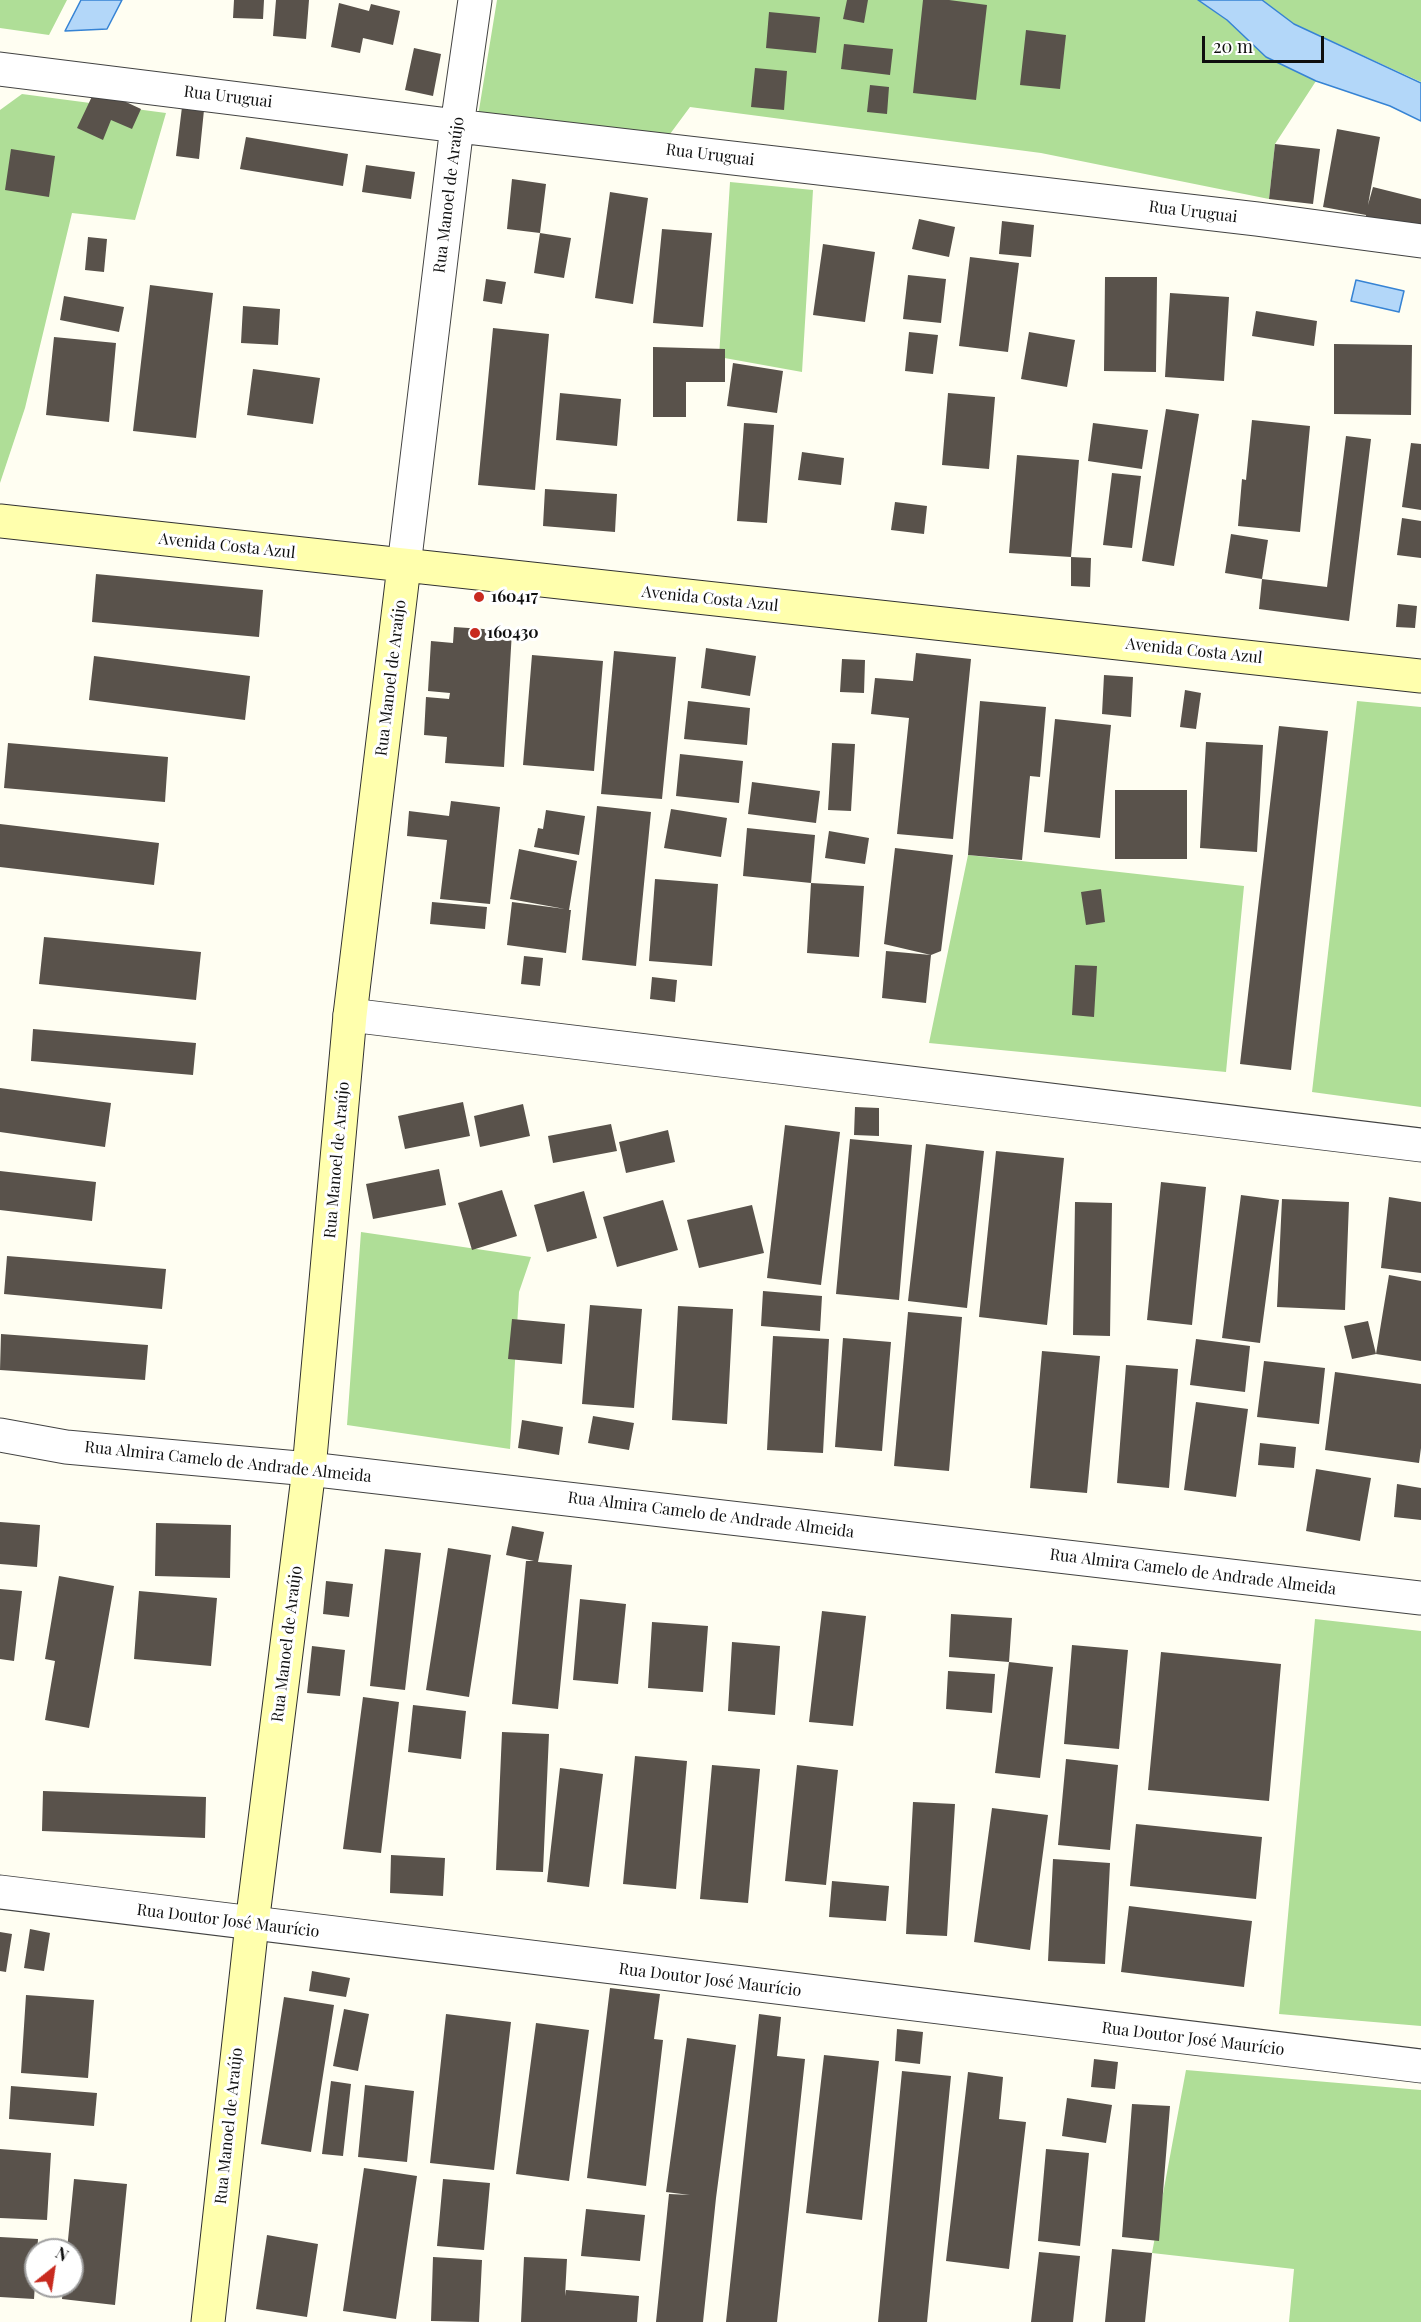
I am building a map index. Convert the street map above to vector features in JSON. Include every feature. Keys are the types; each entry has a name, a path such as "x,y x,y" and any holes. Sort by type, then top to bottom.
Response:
{"street":[{"name":"Rua Manoel de Araújo","path":"208,2322 252,1924 309,1469 350,1015 457,126 475,0"},
{"name":"Rua Uruguai","path":"0,69 1421,241"},
{"name":"Avenida Costa Azul","path":"0,521 1421,676"},
{"path":"350,1015 1421,1145"},
{"name":"Rua Almira Camelo de Andrade Almeida","path":"0,1435 66,1447 309,1469 1421,1598"},
{"name":"Rua Doutor José Maurício","path":"0,1892 1421,2066"}],"green space":[{"path":"0,0 67,0 49,35 0,28"},
{"path":"497,0 1198,0 1227,20 1266,57 1316,81 1275,144 1269,199 1041,153 690,107 670,134 478,116"},
{"path":"1262,0 1421,0 1421,82 1294,24"},
{"path":"22,94 166,113 135,220 72,213 25,408 0,483 0,110"},
{"path":"730,182 813,190 802,372 719,357"},
{"path":"1357,701 1421,707 1421,1107 1312,1092"},
{"path":"968,855 1244,886 1226,1072 929,1043"},
{"path":"361,1232 531,1257 519,1292 510,1449 347,1425"},
{"path":"1315,1619 1421,1631 1421,2026 1279,2014"},
{"path":"1186,2070 1421,2090 1421,2322 1289,2322 1294,2269 1152,2253"}],"water":[{"path":"81,0 122,0 107,29 65,31"},
{"path":"1198,0 1262,0 1294,24 1421,83 1421,121 1390,106 1316,81 1266,57 1227,20"},
{"path":"1356,280 1404,291 1399,312 1351,301"}],"building":[{"path":"234,0 264,0 263,19 233,18"},
{"path":"276,0 309,0 306,39 273,36"},
{"path":"847,0 868,0 864,23 843,19"},
{"path":"923,0 949,0 987,5 976,100 913,93"},
{"path":"339,3 369,11 371,4 400,11 393,45 363,38 360,53 331,47"},
{"path":"769,12 820,17 816,53 766,48"},
{"path":"1026,30 1066,35 1060,89 1020,85"},
{"path":"844,44 893,49 890,75 841,69"},
{"path":"414,48 441,54 433,96 405,90"},
{"path":"755,68 787,71 784,110 751,107"},
{"path":"870,85 889,87 887,114 867,112"},
{"path":"96,88 141,109 132,129 111,120 103,140 77,128"},
{"path":"182,107 204,110 199,159 176,156"},
{"path":"1337,129 1380,137 1368,205 1373,187 1421,199 1421,230 1366,217 1366,215 1323,207"},
{"path":"246,137 348,154 343,186 240,169"},
{"path":"1275,144 1320,149 1313,204 1269,199"},
{"path":"11,149 55,156 49,197 5,190"},
{"path":"366,165 415,172 411,199 362,192"},
{"path":"512,179 546,184 540,233 507,229"},
{"path":"610,192 648,198 633,304 595,298"},
{"path":"919,219 955,227 949,257 912,249"},
{"path":"1002,221 1034,225 1031,257 999,254"},
{"path":"662,229 712,233 703,327 653,323"},
{"path":"540,233 571,238 564,278 534,273"},
{"path":"88,237 107,239 104,272 85,270"},
{"path":"823,244 875,252 865,322 813,315"},
{"path":"970,257 1019,263 1008,352 959,346"},
{"path":"908,275 946,279 941,323 903,319"},
{"path":"1105,277 1157,277 1156,372 1104,371"},
{"path":"486,279 506,282 502,304 483,301"},
{"path":"150,285 213,293 196,438 133,431"},
{"path":"1170,293 1229,297 1224,381 1165,377"},
{"path":"64,296 124,307 119,332 60,320"},
{"path":"243,306 280,309 278,345 241,343"},
{"path":"1256,311 1317,321 1314,346 1252,336"},
{"path":"493,328 549,334 535,490 478,485"},
{"path":"909,332 938,335 933,374 905,371"},
{"path":"1029,332 1075,340 1067,387 1021,379"},
{"path":"54,337 116,343 109,422 46,415"},
{"path":"1334,344 1412,345 1411,415 1334,414"},
{"path":"653,347 725,349 725,382 686,382 686,417 653,417"},
{"path":"733,363 783,371 777,413 727,406"},
{"path":"253,369 320,378 313,424 247,415"},
{"path":"560,393 621,399 617,446 556,440"},
{"path":"948,393 995,397 989,469 942,465"},
{"path":"1166,409 1199,414 1174,566 1142,561"},
{"path":"1252,420 1310,426 1300,532 1238,526 1242,479 1246,480"},
{"path":"744,423 774,425 767,523 737,521"},
{"path":"1093,423 1148,430 1142,469 1088,461"},
{"path":"1346,436 1371,439 1349,621 1259,609 1262,579 1327,587"},
{"path":"1411,443 1421,444 1421,510 1402,507"},
{"path":"802,452 844,458 841,485 798,480"},
{"path":"1017,455 1079,460 1071,557 1009,553"},
{"path":"1112,473 1141,476 1132,548 1103,545"},
{"path":"545,489 617,494 615,532 543,526"},
{"path":"895,502 927,506 924,534 891,530"},
{"path":"1402,518 1421,521 1421,558 1397,555"},
{"path":"1231,534 1268,540 1262,579 1225,573"},
{"path":"1071,557 1091,558 1090,587 1071,586"},
{"path":"96,574 263,590 259,637 92,622"},
{"path":"1398,604 1417,606 1415,628 1396,627"},
{"path":"454,627 512,631 504,767 445,763 447,737 424,735 426,697 449,699 450,693 428,691 431,641 453,643"},
{"path":"706,648 756,656 750,696 701,688"},
{"path":"614,651 676,657 662,799 601,794"},
{"path":"916,653 971,659 953,839 897,834 909,718 871,714 875,678 913,681"},
{"path":"532,655 603,661 594,771 523,765"},
{"path":"94,656 250,676 245,720 89,700"},
{"path":"842,659 865,660 864,693 840,692"},
{"path":"1104,675 1133,677 1131,717 1102,714"},
{"path":"1185,690 1201,693 1196,729 1180,727"},
{"path":"688,701 750,708 747,745 684,739"},
{"path":"980,701 1046,707 1040,777 1030,776 1022,860 968,855"},
{"path":"1055,719 1111,725 1100,838 1044,832"},
{"path":"1279,726 1328,731 1291,1070 1240,1064"},
{"path":"1206,742 1263,745 1257,852 1200,848"},
{"path":"8,743 168,757 165,802 4,788"},
{"path":"832,743 855,744 851,811 828,810"},
{"path":"680,754 743,761 739,803 676,796"},
{"path":"752,782 820,791 816,823 748,814"},
{"path":"1115,790 1187,790 1187,859 1115,859"},
{"path":"451,801 500,807 490,904 440,899 447,840 407,836 409,811 449,816"},
{"path":"597,806 651,812 636,966 582,960"},
{"path":"671,809 727,818 721,857 664,848"},
{"path":"546,810 585,816 579,855 534,847 538,828 543,829"},
{"path":"0,824 159,843 154,885 0,867"},
{"path":"747,828 815,835 811,883 743,876"},
{"path":"829,831 869,838 865,864 825,858"},
{"path":"895,848 953,855 941,951 931,955 884,944"},
{"path":"519,849 577,861 569,910 571,910 566,953 507,945 512,902 565,909 510,899"},
{"path":"655,879 718,884 712,966 649,961"},
{"path":"811,883 864,886 859,957 807,953"},
{"path":"1101,889 1105,922 1086,925 1081,892"},
{"path":"432,902 487,907 485,929 430,924"},
{"path":"44,937 201,952 196,1000 39,984"},
{"path":"886,951 931,955 926,1003 882,998"},
{"path":"524,956 543,958 540,986 521,984"},
{"path":"1075,965 1097,966 1094,1017 1072,1015"},
{"path":"652,977 677,980 675,1002 650,999"},
{"path":"33,1029 196,1043 193,1075 31,1061"},
{"path":"0,1088 111,1103 105,1147 0,1132"},
{"path":"463,1102 470,1136 405,1149 398,1116"},
{"path":"523,1104 530,1136 480,1147 474,1116"},
{"path":"855,1107 879,1108 879,1136 854,1135"},
{"path":"611,1124 617,1151 553,1163 548,1136"},
{"path":"785,1125 840,1132 821,1285 767,1278"},
{"path":"668,1130 675,1162 626,1173 619,1142"},
{"path":"850,1139 912,1145 899,1300 836,1294"},
{"path":"926,1144 984,1151 967,1308 908,1301"},
{"path":"996,1151 1064,1158 1047,1325 979,1317"},
{"path":"439,1169 446,1205 373,1219 366,1184"},
{"path":"0,1171 96,1182 92,1221 0,1210"},
{"path":"1161,1182 1206,1187 1192,1325 1147,1320"},
{"path":"502,1190 517,1236 472,1250 458,1203"},
{"path":"584,1191 597,1238 547,1252 534,1205"},
{"path":"1241,1195 1279,1200 1260,1343 1222,1338"},
{"path":"1389,1197 1421,1202 1421,1273 1381,1268"},
{"path":"1282,1199 1349,1202 1345,1310 1277,1307"},
{"path":"663,1200 678,1250 617,1267 603,1217"},
{"path":"1075,1202 1112,1203 1110,1336 1073,1335"},
{"path":"752,1205 764,1253 699,1268 687,1220"},
{"path":"7,1256 166,1269 162,1309 4,1294"},
{"path":"1389,1275 1421,1281 1421,1361 1376,1354"},
{"path":"763,1291 822,1296 820,1331 761,1326"},
{"path":"590,1305 642,1309 634,1408 582,1404"},
{"path":"678,1306 733,1309 727,1424 672,1420"},
{"path":"908,1312 962,1317 949,1471 894,1466"},
{"path":"512,1319 565,1324 562,1364 508,1359"},
{"path":"1368,1321 1376,1354 1352,1359 1344,1326"},
{"path":"1,1334 148,1345 145,1380 0,1370"},
{"path":"773,1336 829,1339 823,1453 767,1450"},
{"path":"843,1338 891,1342 882,1451 835,1447"},
{"path":"1196,1339 1250,1346 1245,1392 1190,1385"},
{"path":"1042,1351 1100,1356 1087,1493 1030,1488"},
{"path":"1264,1361 1325,1368 1319,1424 1257,1417"},
{"path":"1126,1365 1178,1369 1169,1488 1117,1483"},
{"path":"1335,1372 1421,1384 1419,1463 1325,1450"},
{"path":"1196,1402 1248,1409 1236,1497 1184,1490"},
{"path":"593,1416 634,1423 629,1450 588,1443"},
{"path":"522,1420 563,1427 559,1455 518,1448"},
{"path":"1260,1443 1296,1447 1294,1468 1258,1465"},
{"path":"1316,1469 1371,1478 1360,1541 1306,1531"},
{"path":"1397,1484 1421,1488 1421,1520 1394,1517"},
{"path":"0,1522 40,1525 37,1567 0,1564"},
{"path":"156,1523 231,1525 230,1578 155,1576"},
{"path":"512,1526 544,1532 538,1562 572,1565 558,1709 512,1704 526,1561 534,1561 506,1555"},
{"path":"448,1548 491,1555 469,1697 426,1690"},
{"path":"385,1549 421,1553 405,1690 370,1686"},
{"path":"59,1576 114,1586 89,1728 45,1720 55,1661 45,1659"},
{"path":"326,1581 353,1584 349,1617 323,1614"},
{"path":"0,1589 22,1591 14,1661 0,1659"},
{"path":"139,1591 217,1598 211,1666 134,1659"},
{"path":"580,1599 626,1604 618,1684 573,1680"},
{"path":"822,1611 866,1616 853,1726 809,1722"},
{"path":"951,1614 1012,1618 1009,1662 949,1657"},
{"path":"652,1622 708,1626 703,1692 648,1688"},
{"path":"732,1642 780,1646 775,1715 728,1711"},
{"path":"1072,1645 1128,1650 1119,1749 1064,1744"},
{"path":"312,1646 345,1650 340,1696 307,1693"},
{"path":"1161,1652 1281,1664 1269,1801 1148,1790"},
{"path":"1009,1662 1053,1667 1040,1778 995,1773"},
{"path":"948,1671 995,1674 992,1713 946,1709"},
{"path":"363,1697 399,1702 381,1853 343,1849"},
{"path":"413,1705 466,1711 461,1759 408,1752"},
{"path":"502,1732 549,1734 543,1872 496,1870"},
{"path":"635,1756 687,1761 676,1889 623,1884"},
{"path":"1066,1759 1118,1765 1110,1850 1058,1845"},
{"path":"712,1765 760,1769 748,1903 700,1899"},
{"path":"797,1765 838,1770 826,1885 785,1881"},
{"path":"560,1768 603,1774 589,1887 547,1882"},
{"path":"43,1791 206,1797 205,1838 42,1831"},
{"path":"913,1802 955,1804 947,1936 906,1934"},
{"path":"992,1808 1048,1815 1030,1950 974,1942"},
{"path":"1136,1824 1262,1837 1256,1899 1130,1886"},
{"path":"391,1855 445,1858 443,1896 390,1893"},
{"path":"1053,1859 1110,1863 1105,1964 1048,1961"},
{"path":"832,1881 889,1886 886,1921 829,1917"},
{"path":"1129,1906 1252,1921 1244,1987 1121,1972"},
{"path":"30,1929 50,1933 44,1971 24,1968"},
{"path":"0,1932 12,1934 6,1972 0,1971"},
{"path":"312,1971 350,1978 346,1997 309,1991"},
{"path":"610,1988 660,1994 654,2039 663,2040 646,2186 587,2178"},
{"path":"26,1995 94,2000 88,2078 21,2073"},
{"path":"284,1997 334,2005 311,2152 261,2144"},
{"path":"344,2009 369,2014 358,2071 333,2066"},
{"path":"446,2014 511,2022 494,2170 430,2163"},
{"path":"759,2014 781,2017 777,2056 805,2059 777,2322 726,2322"},
{"path":"536,2023 589,2030 569,2181 516,2174"},
{"path":"897,2029 923,2032 920,2064 895,2061"},
{"path":"687,2038 736,2045 703,2322 656,2322 669,2194 690,2195 666,2192"},
{"path":"824,2055 879,2061 862,2220 806,2213"},
{"path":"1094,2059 1118,2062 1115,2089 1091,2087"},
{"path":"902,2071 951,2076 927,2322 878,2322"},
{"path":"968,2072 1003,2077 999,2119 1026,2122 1009,2269 946,2261"},
{"path":"331,2081 351,2084 343,2156 322,2154"},
{"path":"365,2085 414,2091 407,2162 358,2157"},
{"path":"11,2086 97,2093 94,2126 9,2119"},
{"path":"1067,2098 1112,2105 1106,2143 1062,2136"},
{"path":"1132,2104 1170,2106 1159,2241 1122,2237"},
{"path":"0,2149 51,2153 47,2220 0,2218"},
{"path":"1046,2149 1089,2153 1080,2246 1038,2241"},
{"path":"364,2168 417,2176 396,2319 343,2311"},
{"path":"74,2179 127,2184 115,2305 62,2299 84,2298 84,2238 68,2238"},
{"path":"443,2179 490,2183 484,2250 437,2246"},
{"path":"586,2209 645,2215 640,2261 581,2256"},
{"path":"267,2235 318,2244 307,2317 256,2309"},
{"path":"0,2237 24,2238 24,2298 34,2299 0,2297"},
{"path":"1112,2249 1152,2253 1145,2322 1105,2322"},
{"path":"1039,2252 1080,2256 1073,2322 1031,2322"},
{"path":"433,2257 482,2260 479,2322 431,2321"},
{"path":"524,2257 567,2259 565,2296 566,2290 639,2296 637,2322 521,2322"}],"place":[{"name":"160417","path":"479,597"},
{"name":"160430","path":"475,633"}]}
